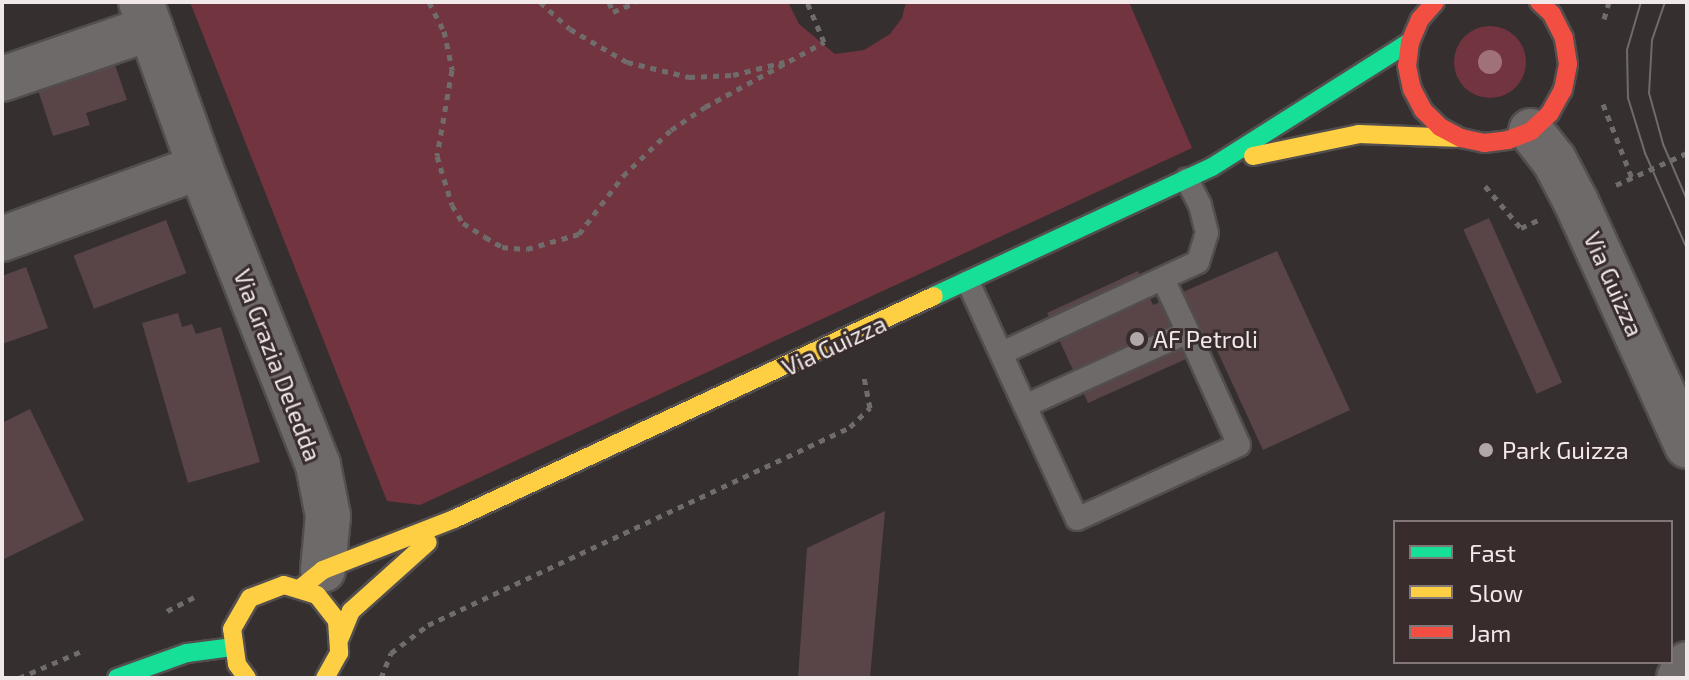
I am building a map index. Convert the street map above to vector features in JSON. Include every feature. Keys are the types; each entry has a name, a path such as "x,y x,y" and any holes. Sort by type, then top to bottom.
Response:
{"main road":[{"name":"Via Guizza","path":"232,647 232,629 239,612 250,598 266,589 312,579 454,519 1212,167 1410,42 1420,19 1435,2"},
{"path":"1539,2 1552,14 1564,38"},
{"path":"1531,131 1550,113 1563,90 1568,64 1564,38 1569,2"},
{"path":"1410,42 1407,66 1412,89 1423,110 1440,127 1461,138"},
{"name":"Via Guizza","path":"1212,167 1299,144 1359,134 1461,138 1484,143 1508,140 1531,131"},
{"name":"Via Guizza","path":"325,678 339,653 340,638 351,611 454,519"},
{"path":"312,579 317,595 329,607 340,638"},
{"path":"117,678 187,653 232,647 237,664 247,678"}],"street":[{"name":"Via Grazia Deledda","path":"2,79 146,15 200,167 318,465 328,516 312,579"},
{"name":"Via Guizza","path":"1531,131 1554,160 1576,202 1687,445"},
{"path":"2,239 200,167"},
{"path":"1679,678 1687,664"}],"lane":[{"path":"1002,353 1198,262 1207,233 1200,205 1187,179"},
{"path":"968,282 1077,519 1239,445 1163,279"},
{"path":"1025,406 1188,332"}],"path":[{"path":"429,2 444,31 452,70 437,156 445,184 463,223 502,247 527,249 579,234 623,176 671,130 705,107 824,42 807,2"},
{"path":"540,2 570,29 627,62 689,77 733,75 791,60"},
{"path":"609,2 613,12 636,2"},
{"path":"1605,30 1604,16 1609,2"},
{"path":"1604,90 1603,106 1632,178"},
{"path":"381,678 391,653 428,625 850,427 870,408 863,366"},
{"path":"161,615 201,594"},
{"path":"19,678 91,647"}],"shaded area":[{"path":"190,2 788,2 799,24 835,54 864,50 890,34 902,18 906,2 1129,2 1192,148 420,505 387,501"},
{"path":"1490,26 1516,36 1526,62 1516,88 1490,98 1464,88 1454,62 1464,36"}],"building":[{"path":"114,62 127,100 86,113 90,125 53,136 37,87"},
{"path":"1489,218 1562,382 1537,394 1463,229"},
{"path":"166,220 186,273 94,309 74,255"},
{"path":"1277,251 1350,410 1263,450 1215,346 1088,403 1047,313 1138,271 1153,305"},
{"path":"26,267 48,328 2,344 2,276"},
{"path":"178,313 182,327 192,324 196,334 221,327 260,462 188,483 142,323"},
{"path":"30,409 84,520 2,560 2,423"},
{"path":"885,511 870,678 798,678 807,548"}],"tram line":[{"path":"1641,2 1627,50 1628,98 1645,153 1687,249"},
{"path":"1665,2 1652,40 1649,93 1663,144 1687,200"}],"traffic: fast":[{"path":"934,296 1212,167 1410,42"},
{"path":"117,678 187,653 232,647"}],"traffic: slow":[{"path":"1253,156 1359,134 1461,138"},
{"path":"302,587 323,570 454,519 934,296"},
{"path":"340,638 351,611 428,542"},
{"path":"247,678 237,664 232,629 250,598 284,585 317,595 337,621 339,653 325,678"}],"traffic: jam":[{"path":"1435,2 1420,19 1410,42 1407,66 1412,89 1423,110 1440,127 1461,138 1484,143 1508,140 1531,131 1550,113 1563,90 1568,64 1564,38 1552,14 1539,2"}],"place":[{"name":"AF Petroli","path":"1137,339"},
{"name":"Park Guizza","path":"1486,450"}]}
